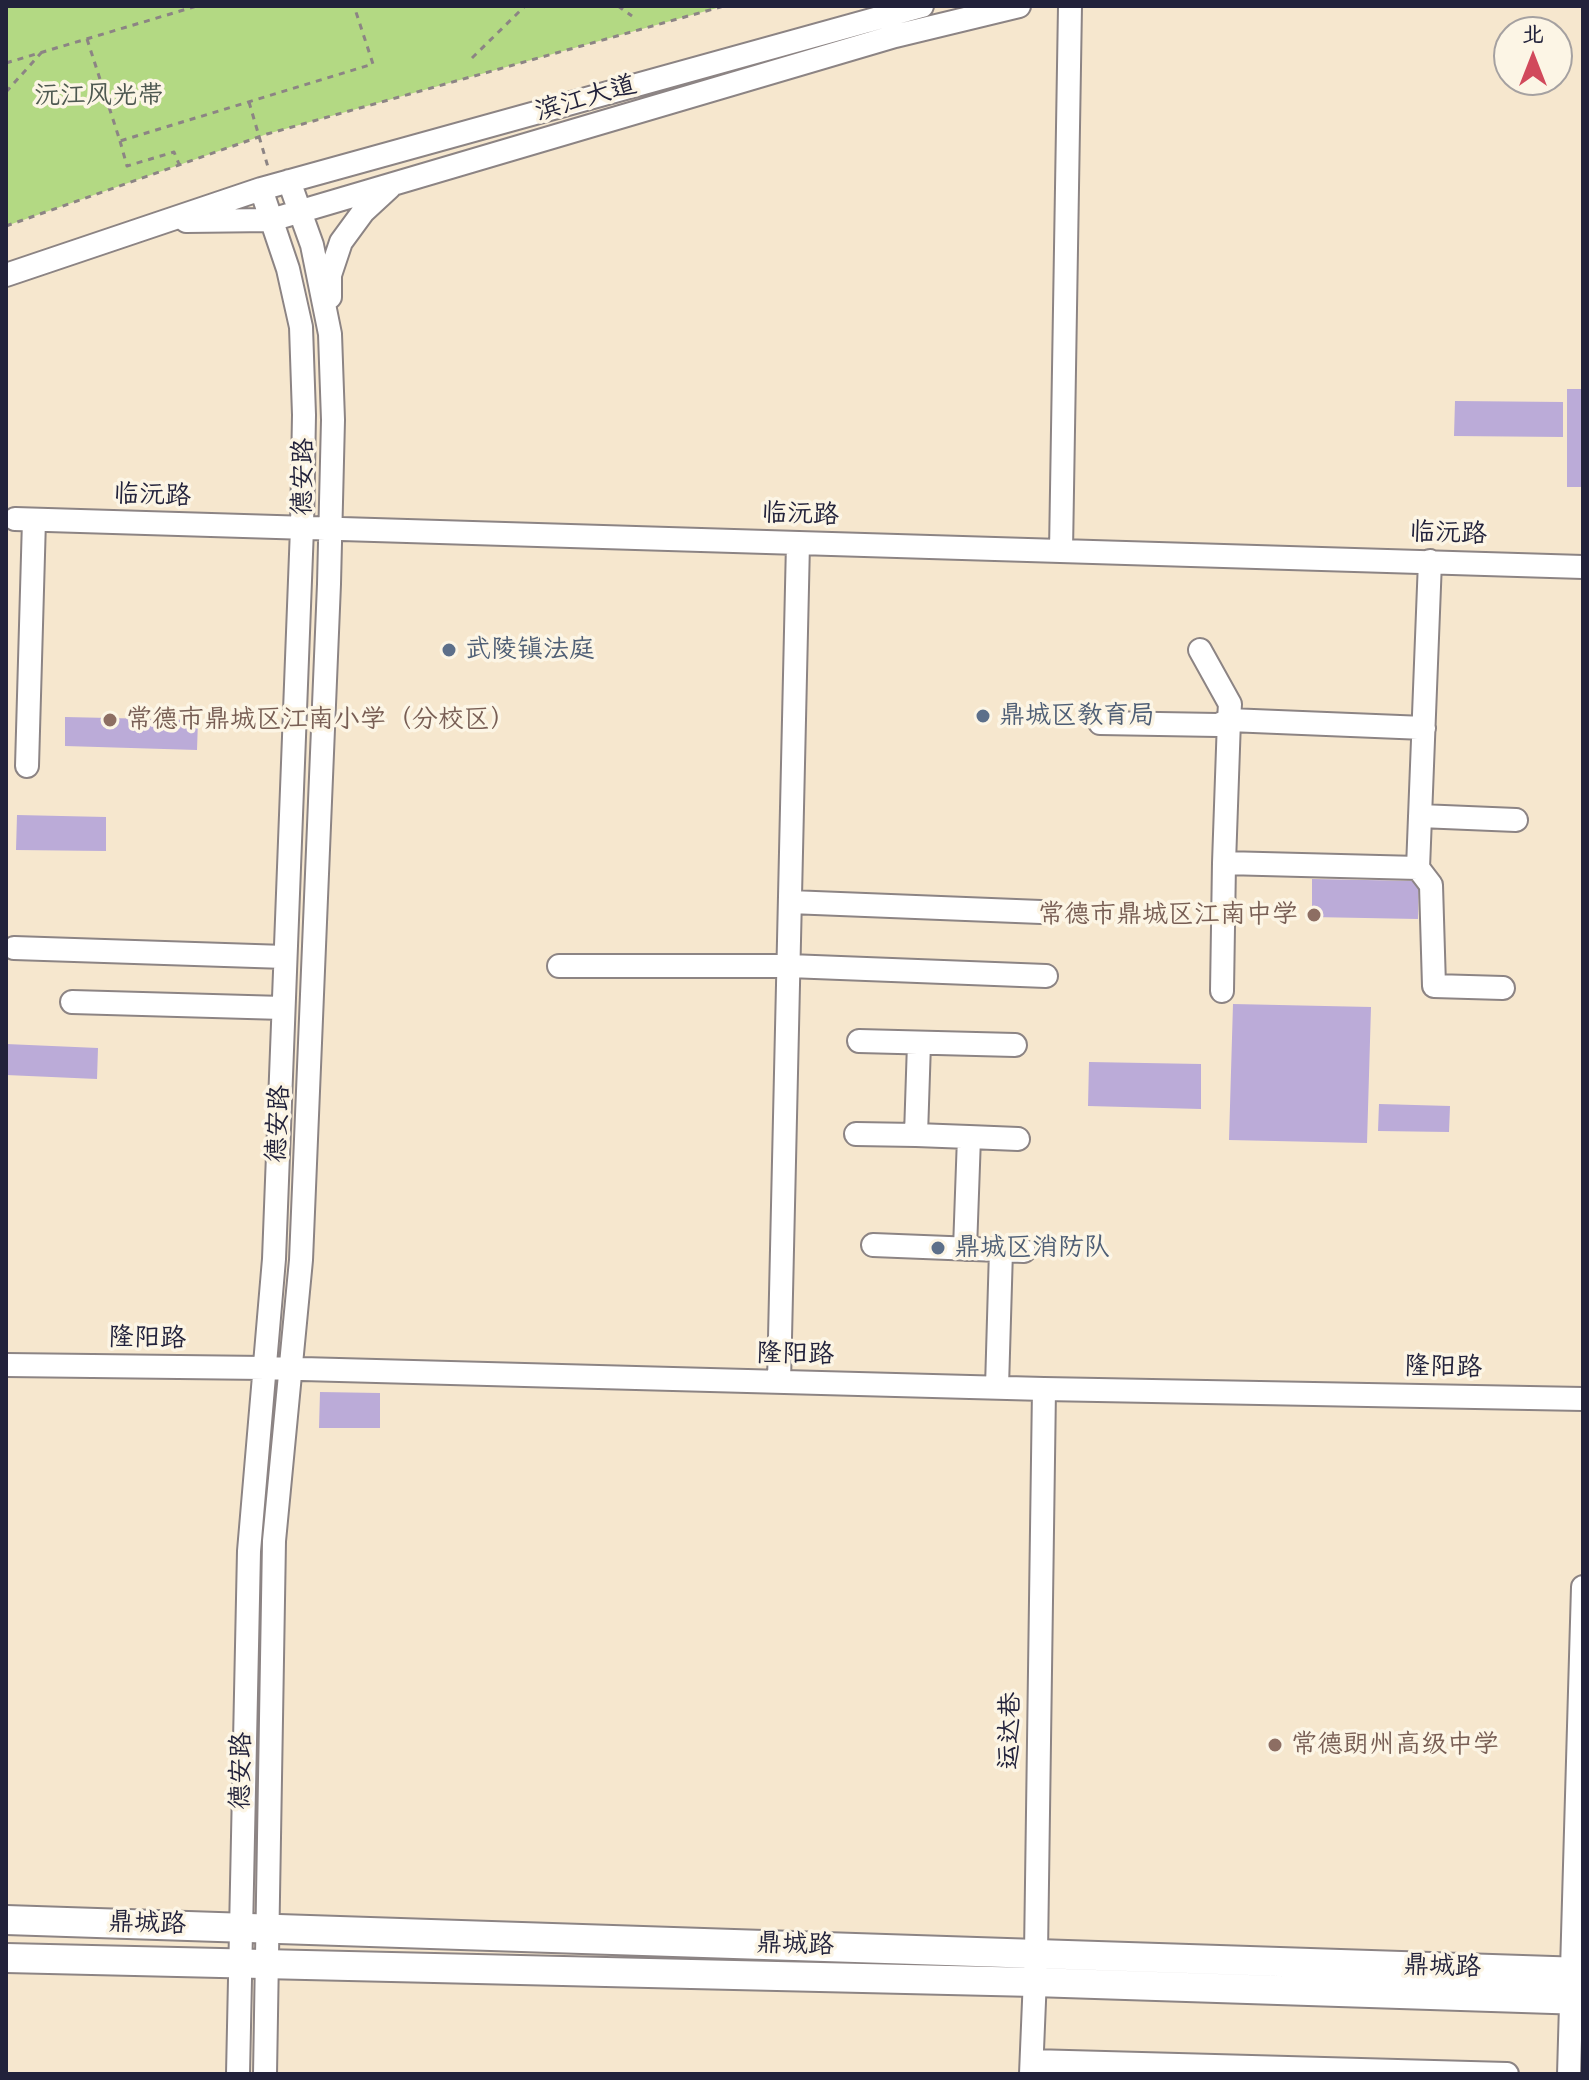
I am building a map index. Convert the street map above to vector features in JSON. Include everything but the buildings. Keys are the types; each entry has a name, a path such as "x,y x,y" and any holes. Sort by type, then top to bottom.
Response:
{"main road":[{"name":"鼎城路","path":"6,1920 1578,1972"},
{"name":"鼎城路","path":"6,1958 1034,1982 1577,2000"}],"street":[{"name":"滨江大道","path":"6,275 274,186 922,6"},
{"name":"滨江大道","path":"165,221 271,220 895,36 1019,6"},
{"path":"1061,551 1070,6"},
{"path":"330,334 330,275 341,242 363,212 393,185"},
{"name":"德安路","path":"254,1927 274,1541 302,1245 333,420 330,334 312,245 302,212 274,186"},
{"name":"德安路","path":"265,2074 254,1963 249,1551 274,1259 304,415 301,327 288,269 271,220 274,186"},
{"name":"临沅路","path":"27,766 25,520 1583,567"},
{"path":"779,1382 798,543"},
{"path":"1430,561 1418,868 1431,885 1434,986 1503,988"},
{"path":"1200,650 1230,704 1222,991"},
{"path":"1100,723 1218,725 1229,720 1424,728"},
{"path":"1420,816 1516,820"},
{"path":"1224,863 1418,868"},
{"path":"790,902 1041,912"},
{"path":"14,948 285,957"},
{"path":"559,966 789,966 1046,976"},
{"path":"72,1002 283,1008"},
{"path":"859,1041 1015,1045"},
{"path":"916,1135 919,1043"},
{"path":"856,1134 1018,1139"},
{"path":"965,1249 969,1137"},
{"path":"873,1245 1013,1250 997,1387"},
{"name":"隆阳路","path":"6,1365 265,1368 1044,1389 1583,1399"},
{"name":"运达巷","path":"1031,2068 1036,1953 1044,1389"},
{"path":"1569,2074 1578,1972 1583,1587"},
{"name":"德安路","path":"238,2074 254,1963"},
{"path":"1031,2068 1507,2074"}],"path":[{"path":"6,63 197,6"},
{"path":"120,141 373,64 354,6"},
{"path":"472,58 525,6"},
{"path":"618,6 632,16"},
{"path":"6,226 267,134 724,6"},
{"path":"87,39 127,166 174,152 179,164"},
{"path":"6,92 42,52"},
{"path":"249,102 274,186"}],"green space":[{"name":"沅江风光带","path":"6,6 724,6 267,134 6,226"}],"place":[{"name":"武陵镇法庭","path":"449,650"},
{"name":"鼎城区教育局","path":"983,716"},
{"name":"常德市鼎城区江南小学（分校区）","path":"110,720"},
{"name":"常德市鼎城区江南中学","path":"1314,915"},
{"name":"鼎城区消防队","path":"938,1248"},
{"name":"常德朗州高级中学","path":"1275,1745"}]}
